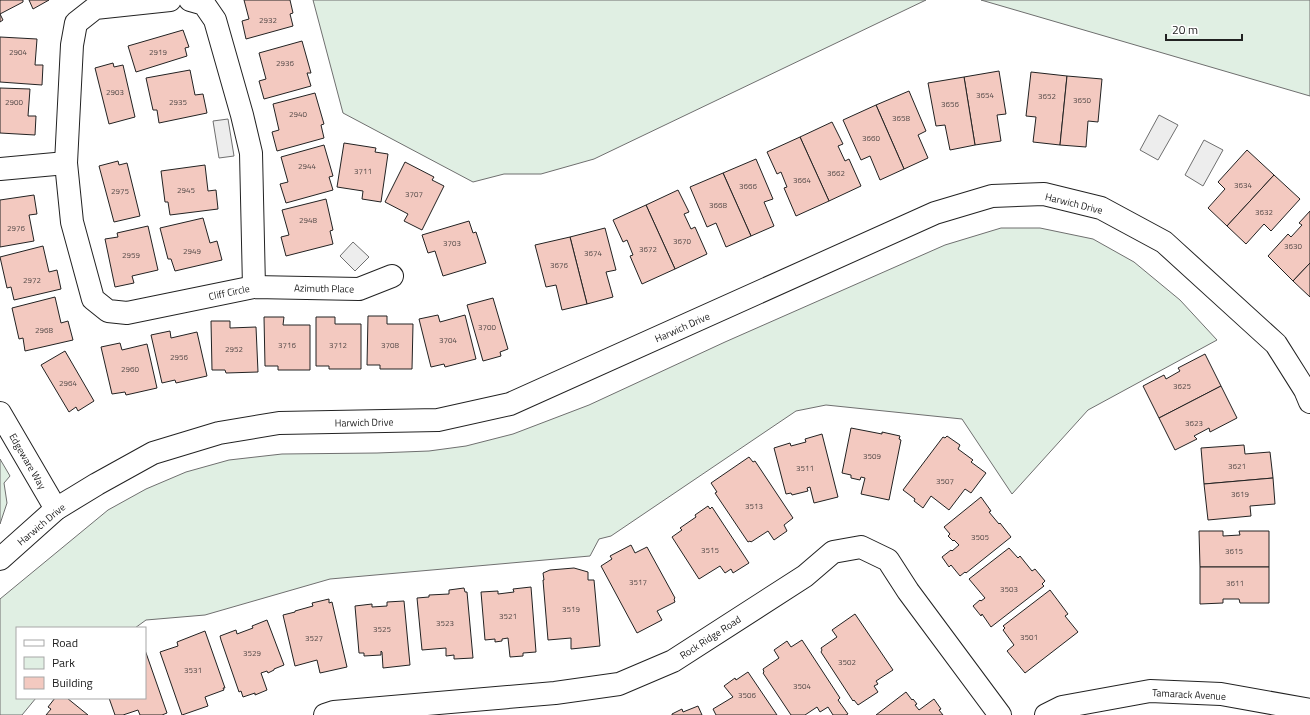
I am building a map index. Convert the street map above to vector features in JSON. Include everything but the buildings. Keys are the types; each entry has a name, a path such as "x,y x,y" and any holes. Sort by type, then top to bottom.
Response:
{"street":[{"name":"Cliff Circle","path":"170,0 96,8 76,23 72,45 66,163 72,222 93,299 108,311 127,314 254,287 251,153 242,114 215,20 204,4 190,0"},
{"path":"0,169 66,163"},
{"name":"Harwich Drive","path":"0,559 56,509 153,453 219,433 278,423 438,420 510,404 935,213 992,196 1044,194 1101,208 1164,242 1276,344 1306,390 1310,402"},
{"name":"Azimuth Place","path":"254,287 360,289 392,276"},
{"name":"Edgeware Way","path":"0,413 56,509"},
{"name":"Rock Ridge Road","path":"325,715 334,712 555,693 619,684 673,661 805,576 833,552 861,547 888,560 908,591 1000,715"},
{"name":"Tamarack Avenue","path":"1046,715 1062,707 1150,691 1221,694 1310,710"}],"green space":[{"path":"313,0 926,0 594,159 541,174 504,174 473,182 343,113"},
{"path":"981,0 1310,0 1310,96"},
{"path":"1001,228 1040,228 1093,239 1134,262 1180,300 1217,340 1088,410 1012,494 962,419 826,405 796,411 611,536 599,539 590,556 330,579 205,615 146,620 136,627 16,627 16,699 35,699 22,715 0,715 0,599 108,510 146,489 186,472 229,460 282,454 429,451 466,446 513,434 589,405 725,342 945,245"},
{"path":"0,459 10,476 4,483 7,503 0,524"}],"shaded area":[{"path":"1159,115 1178,125 1158,160 1140,150"},
{"path":"228,119 234,156 219,158 213,121"},
{"path":"1204,140 1223,150 1203,186 1185,175"},
{"path":"353,242 369,257 355,271 340,256"}]}
